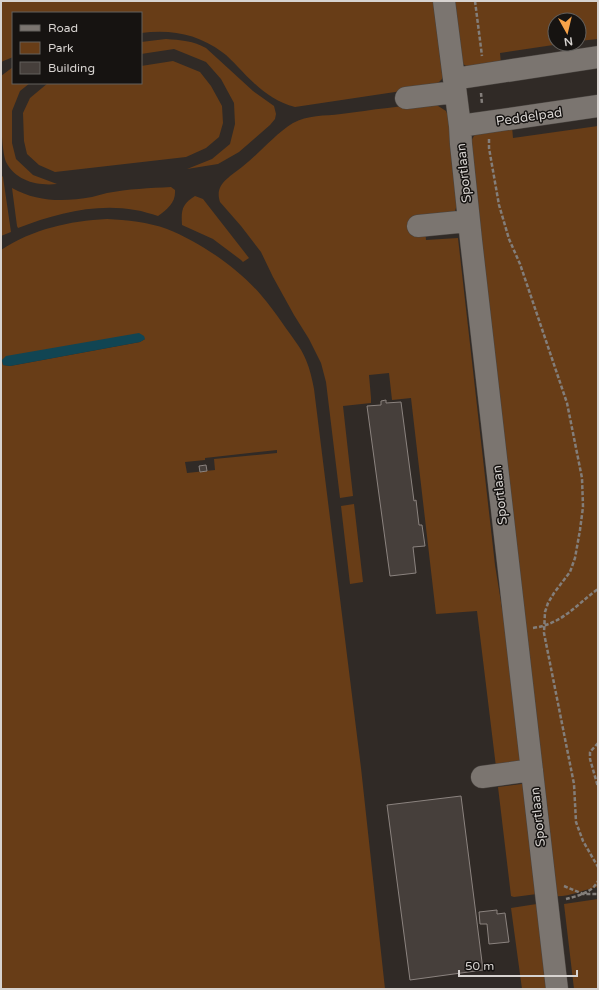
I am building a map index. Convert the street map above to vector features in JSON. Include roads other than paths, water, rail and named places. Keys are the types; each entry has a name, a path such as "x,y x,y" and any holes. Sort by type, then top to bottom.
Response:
{"street":[{"name":"Sportlaan","path":"444,1 460,126 469,221 507,559 544,874 549,898 557,989"},
{"path":"406,98 454,85 598,57"},
{"name":"Peddelpad","path":"460,126 598,106"},
{"path":"418,226 469,221"},
{"path":"482,777 532,770"}],"water":[{"path":"139,333 144,336 145,339 140,342 10,366 3,365 2,360 6,356"}]}
